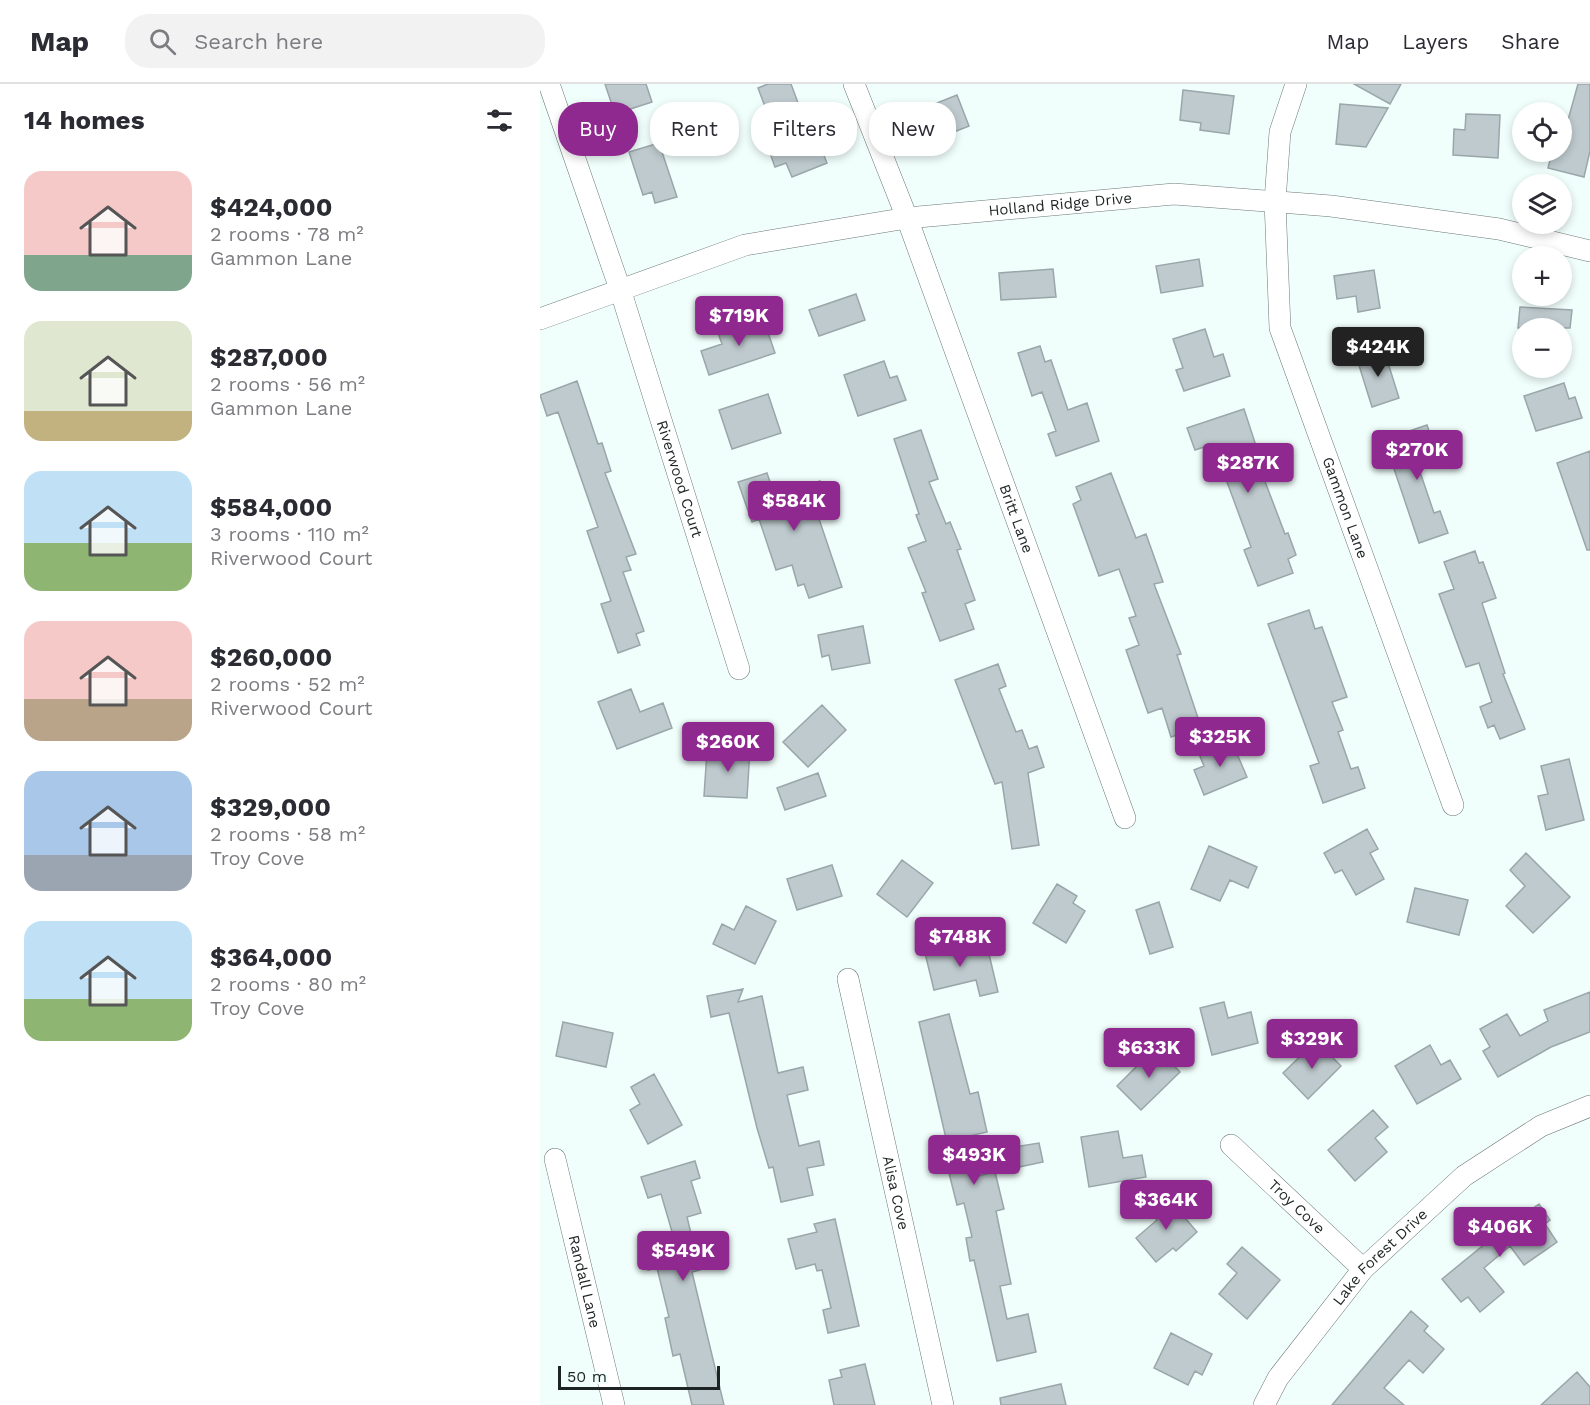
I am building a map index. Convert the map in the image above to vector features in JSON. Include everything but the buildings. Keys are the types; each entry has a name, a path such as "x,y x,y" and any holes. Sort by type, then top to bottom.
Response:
{"street":[{"name":"Riverwood Court","path":"549,84 620,289 739,669"},
{"name":"Britt Lane","path":"854,84 907,218 1125,818"},
{"name":"Gammon Lane","path":"1296,84 1280,132 1275,201 1280,328 1453,805"},
{"name":"Holland Ridge Drive","path":"540,319 745,245 907,218 1174,194 1331,206 1499,229 1590,251"},
{"name":"Alisa Cove","path":"848,979 943,1405"},
{"name":"Lake Forest Drive","path":"1264,1405 1278,1378 1363,1269 1464,1176 1541,1126 1590,1106"},
{"name":"Troy Cove","path":"1232,1145 1363,1269"},
{"name":"Randall Lane","path":"555,1159 614,1405"}]}
